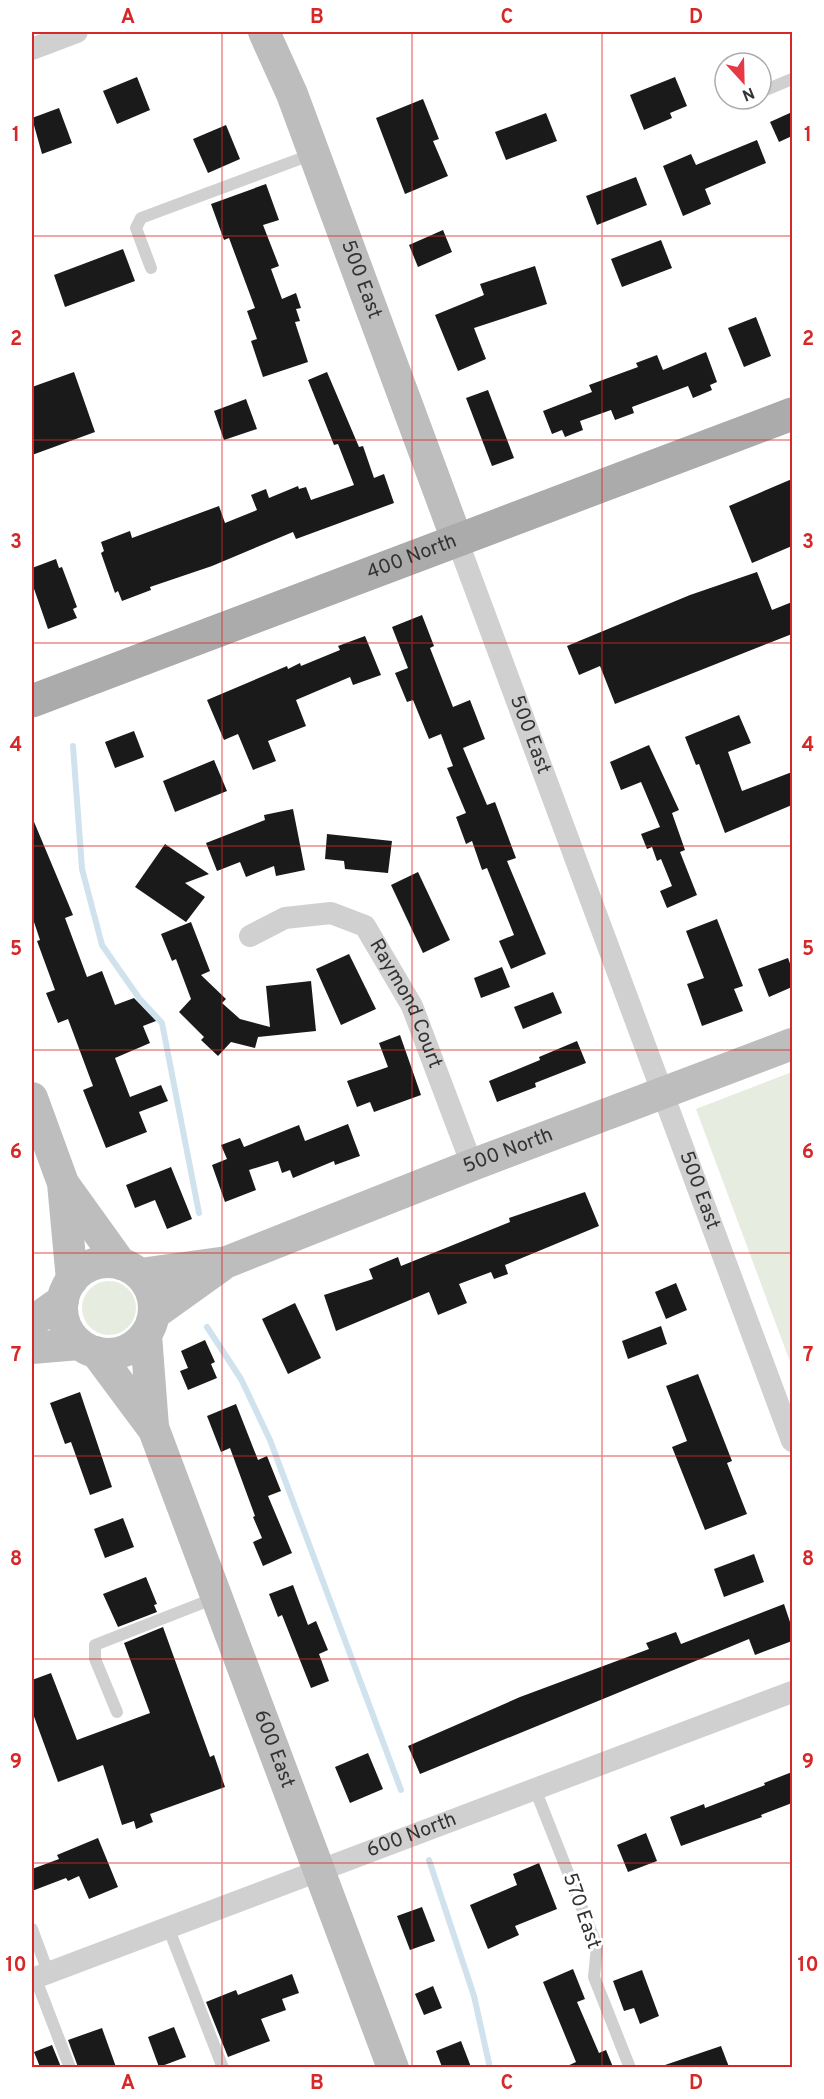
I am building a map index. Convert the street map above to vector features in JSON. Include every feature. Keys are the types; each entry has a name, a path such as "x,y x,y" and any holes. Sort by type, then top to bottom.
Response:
{"main road":[{"name":"400 North","path":"32,701 792,414"}],"street":[{"path":"32,49 78,32"},
{"name":"500 East","path":"264,32 314,154 792,1441"},
{"name":"Raymond Court","path":"250,936 285,918 331,913 364,926 412,1006 472,1165"},
{"name":"500 North","path":"130,1269 226,1262 472,1165 792,1044"},
{"path":"32,1098 63,1183 70,1237 66,1327 87,1348"},
{"path":"32,1348 87,1348 118,1353 135,1346 150,1324 153,1297 63,1183"},
{"path":"32,1322 68,1290 89,1266 104,1262 130,1269"},
{"name":"500 North","path":"150,1324 226,1262"},
{"name":"600 East","path":"150,1324 154,1430 393,2067"},
{"name":"600 East","path":"87,1348 154,1430"},
{"name":"600 North","path":"38,1976 792,1692"}],"lane":[{"path":"773,87 792,79"},
{"path":"151,268 136,228 141,218 314,154"},
{"path":"117,1712 95,1659 95,1645 216,1598"},
{"name":"570 East","path":"535,1789 597,1946 594,1977 630,2067"},
{"path":"168,1927 223,2067"},
{"path":"32,1929 38,1976 70,2067"}],"shaded area":[{"path":"792,1072 792,1367 696,1109"},
{"path":"109,1281 119,1283 128,1289 134,1298 136,1308 134,1318 128,1327 119,1333 109,1335 99,1333 90,1327 84,1318 82,1308 84,1298 90,1289 99,1283"}],"building":[{"path":"137,77 150,110 117,124 103,91"},
{"path":"675,77 687,106 670,113 672,118 644,130 630,95"},
{"path":"423,99 439,139 433,141 448,176 405,194 376,118"},
{"path":"59,108 72,143 42,154 32,118"},
{"path":"792,112 792,136 779,142 770,122"},
{"path":"546,113 557,141 506,160 495,132"},
{"path":"226,125 240,159 208,173 193,139"},
{"path":"757,140 766,163 705,189 711,204 683,216 663,166 691,154 696,165"},
{"path":"636,177 647,205 597,225 586,196"},
{"path":"266,184 279,220 263,225 279,266 271,269 282,299 296,293 301,308 296,309 300,321 295,322 308,362 263,377 251,341 257,339 247,311 255,308 229,238 224,240 211,204"},
{"path":"443,230 452,252 418,267 409,245"},
{"path":"661,240 672,268 622,287 611,259"},
{"path":"123,249 135,281 65,307 54,275"},
{"path":"535,266 547,304 474,328 486,359 458,371 435,315 484,295 480,284"},
{"path":"756,317 771,356 744,367 728,328"},
{"path":"706,352 717,382 710,385 712,390 693,398 688,386 632,407 634,413 615,420 611,410 580,421 583,430 565,437 562,430 552,434 543,411 592,392 589,385 638,367 636,363 657,355 663,370"},
{"path":"74,372 95,432 32,455 32,387"},
{"path":"327,372 359,447 363,446 374,478 384,474 394,503 296,539 293,532 212,566 150,587 151,590 122,601 118,591 115,593 101,553 104,551 101,542 130,531 132,538 219,506 225,523 257,510 251,495 266,489 269,498 298,486 299,489 306,487 311,500 354,485 338,444 334,445 308,380"},
{"path":"488,390 514,458 492,466 466,398"},
{"path":"246,399 257,429 224,440 214,411"},
{"path":"792,479 792,546 752,563 729,506"},
{"path":"56,559 59,568 62,567 77,607 73,609 77,618 48,629 32,583 32,568"},
{"path":"757,572 772,610 792,602 792,634 615,704 600,666 579,675 567,646 690,595"},
{"path":"422,615 434,646 430,648 453,707 470,700 485,739 463,748 487,805 495,802 516,858 507,861 546,954 511,969 499,941 514,935 487,868 482,870 472,841 466,844 456,817 466,813 447,768 453,766 441,734 429,739 413,700 407,702 395,673 408,668 392,627"},
{"path":"365,636 381,675 353,685 350,677 296,700 306,726 268,741 276,761 253,770 238,734 224,740 207,700 287,666 288,669 300,663 301,666 340,650 338,646"},
{"path":"739,715 751,743 728,752 742,791 792,772 792,805 725,833 699,764 696,765 685,737"},
{"path":"134,731 144,757 115,768 105,742"},
{"path":"649,745 679,810 672,813 685,850 680,852 697,895 667,908 660,891 672,886 661,859 657,861 652,847 647,849 641,834 660,827 641,782 621,790 610,762"},
{"path":"214,760 227,791 175,812 163,781"},
{"path":"293,809 305,870 276,876 274,866 246,877 240,862 217,871 206,843 265,820 264,815"},
{"path":"32,817 73,915 65,918 87,977 102,971 115,1005 134,998 156,1021 143,1026 150,1043 115,1058 130,1097 161,1085 168,1101 139,1112 147,1132 106,1148 83,1090 93,1086 68,1019 58,1023 46,993 55,990 37,941 40,940 32,916"},
{"path":"327,834 392,841 388,873 345,869 344,861 325,859"},
{"path":"165,844 209,874 185,883 205,897 186,922 135,887"},
{"path":"418,872 450,940 423,953 391,885"},
{"path":"717,919 743,986 734,989 743,1011 702,1026 687,984 704,978 686,931"},
{"path":"191,922 210,971 201,975 226,999 222,1003 240,1019 270,1027 266,986 311,981 316,1031 258,1037 255,1048 231,1042 218,1056 201,1040 204,1037 179,1012 191,999 176,959 172,961 161,934"},
{"path":"349,954 376,1009 341,1025 316,969"},
{"path":"788,958 792,969 792,987 769,997 758,969"},
{"path":"502,967 510,987 481,998 474,978"},
{"path":"553,992 562,1013 523,1029 514,1007"},
{"path":"400,1035 421,1095 374,1112 370,1102 357,1107 347,1081 388,1067 379,1043"},
{"path":"577,1041 586,1063 535,1083 536,1087 497,1102 489,1081 540,1060 539,1057"},
{"path":"348,1124 360,1156 335,1165 334,1161 293,1178 290,1170 282,1173 278,1161 249,1170 256,1190 225,1202 212,1165 227,1159 221,1145 240,1138 244,1147 299,1125 305,1141"},
{"path":"171,1167 192,1219 167,1229 155,1200 135,1208 126,1185"},
{"path":"585,1192 599,1226 505,1265 508,1274 494,1279 491,1272 459,1284 467,1303 438,1315 429,1292 336,1331 324,1295 373,1279 369,1269 398,1257 401,1266 510,1222 509,1218"},
{"path":"676,1283 687,1310 666,1319 655,1292"},
{"path":"295,1303 321,1358 288,1374 262,1319"},
{"path":"661,1326 667,1344 628,1359 622,1341"},
{"path":"205,1340 215,1362 211,1364 217,1378 188,1390 180,1371 188,1368 181,1351"},
{"path":"698,1374 732,1461 727,1463 747,1514 705,1530 672,1447 687,1441 666,1386"},
{"path":"80,1392 112,1487 90,1495 71,1442 65,1444 50,1403"},
{"path":"236,1404 258,1460 267,1456 281,1491 268,1496 292,1553 263,1566 253,1542 262,1538 230,1448 221,1452 207,1416"},
{"path":"123,1518 134,1547 105,1558 94,1529"},
{"path":"754,1554 764,1582 724,1597 714,1569"},
{"path":"146,1577 157,1604 154,1605 157,1612 118,1627 103,1594"},
{"path":"293,1585 308,1625 316,1621 328,1650 319,1654 329,1681 311,1688 282,1615 278,1617 269,1594"},
{"path":"784,1604 792,1628 792,1641 755,1655 749,1639 420,1774 408,1746 520,1697 649,1649 646,1643 676,1632 681,1644"},
{"path":"163,1627 210,1757 214,1755 225,1787 150,1814 153,1822 136,1829 134,1821 122,1825 103,1765 58,1782 32,1711 32,1680 51,1673 77,1740 150,1713 124,1643"},
{"path":"368,1753 383,1789 350,1803 335,1767"},
{"path":"792,1772 792,1803 761,1815 762,1817 681,1846 670,1817 704,1804 705,1808"},
{"path":"646,1833 657,1861 628,1872 617,1845"},
{"path":"98,1838 118,1887 89,1899 79,1876 68,1881 66,1878 32,1891 32,1869 59,1859 57,1855"},
{"path":"539,1863 557,1909 515,1926 519,1935 488,1949 470,1905 517,1885 513,1874"},
{"path":"422,1907 435,1941 410,1950 397,1916"},
{"path":"573,1969 585,1999 577,2002 599,2053 606,2050 613,2067 565,2067 576,2062 543,1982"},
{"path":"642,1970 659,2016 640,2024 634,2008 624,2011 613,1981"},
{"path":"292,1974 299,1993 282,1999 286,2010 261,2019 270,2041 228,2057 206,2002 236,1990 238,1995"},
{"path":"433,1986 442,2008 424,2015 415,1994"},
{"path":"174,2027 186,2057 159,2067 148,2037"},
{"path":"102,2028 116,2067 78,2067 68,2040"},
{"path":"461,2041 471,2067 442,2067 436,2051"},
{"path":"52,2045 61,2067 40,2067 34,2052"},
{"path":"721,2046 729,2067 666,2067 665,2065"}],"waterway":[{"path":"73,746 82,869 102,945 139,998 162,1023 199,1213"},
{"path":"207,1327 241,1379 270,1440 401,1790"},
{"path":"429,1860 474,1996 490,2068"}]}
